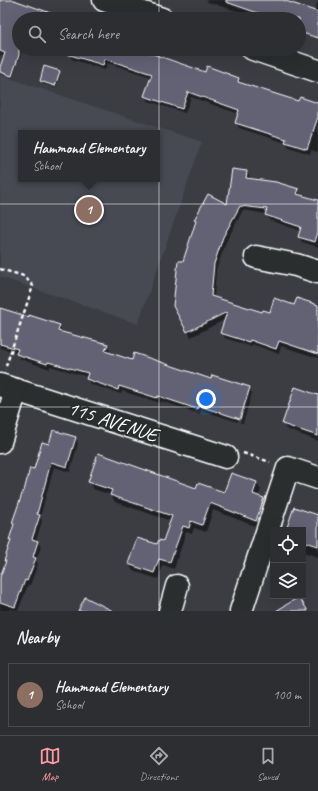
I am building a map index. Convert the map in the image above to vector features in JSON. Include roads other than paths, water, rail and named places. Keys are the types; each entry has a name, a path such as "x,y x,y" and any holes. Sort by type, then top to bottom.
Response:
{"street":[{"path":"104,0 141,12"},
{"path":"274,56 318,71"},
{"path":"256,258 296,265 318,272"},
{"path":"0,442 7,383"},
{"name":"115 AVENUE","path":"7,383 226,457"},
{"path":"241,611 288,468 318,478"},
{"path":"170,611 177,586"}],"place":[{"name":"Hammond Elementary","path":"89,210"}]}
